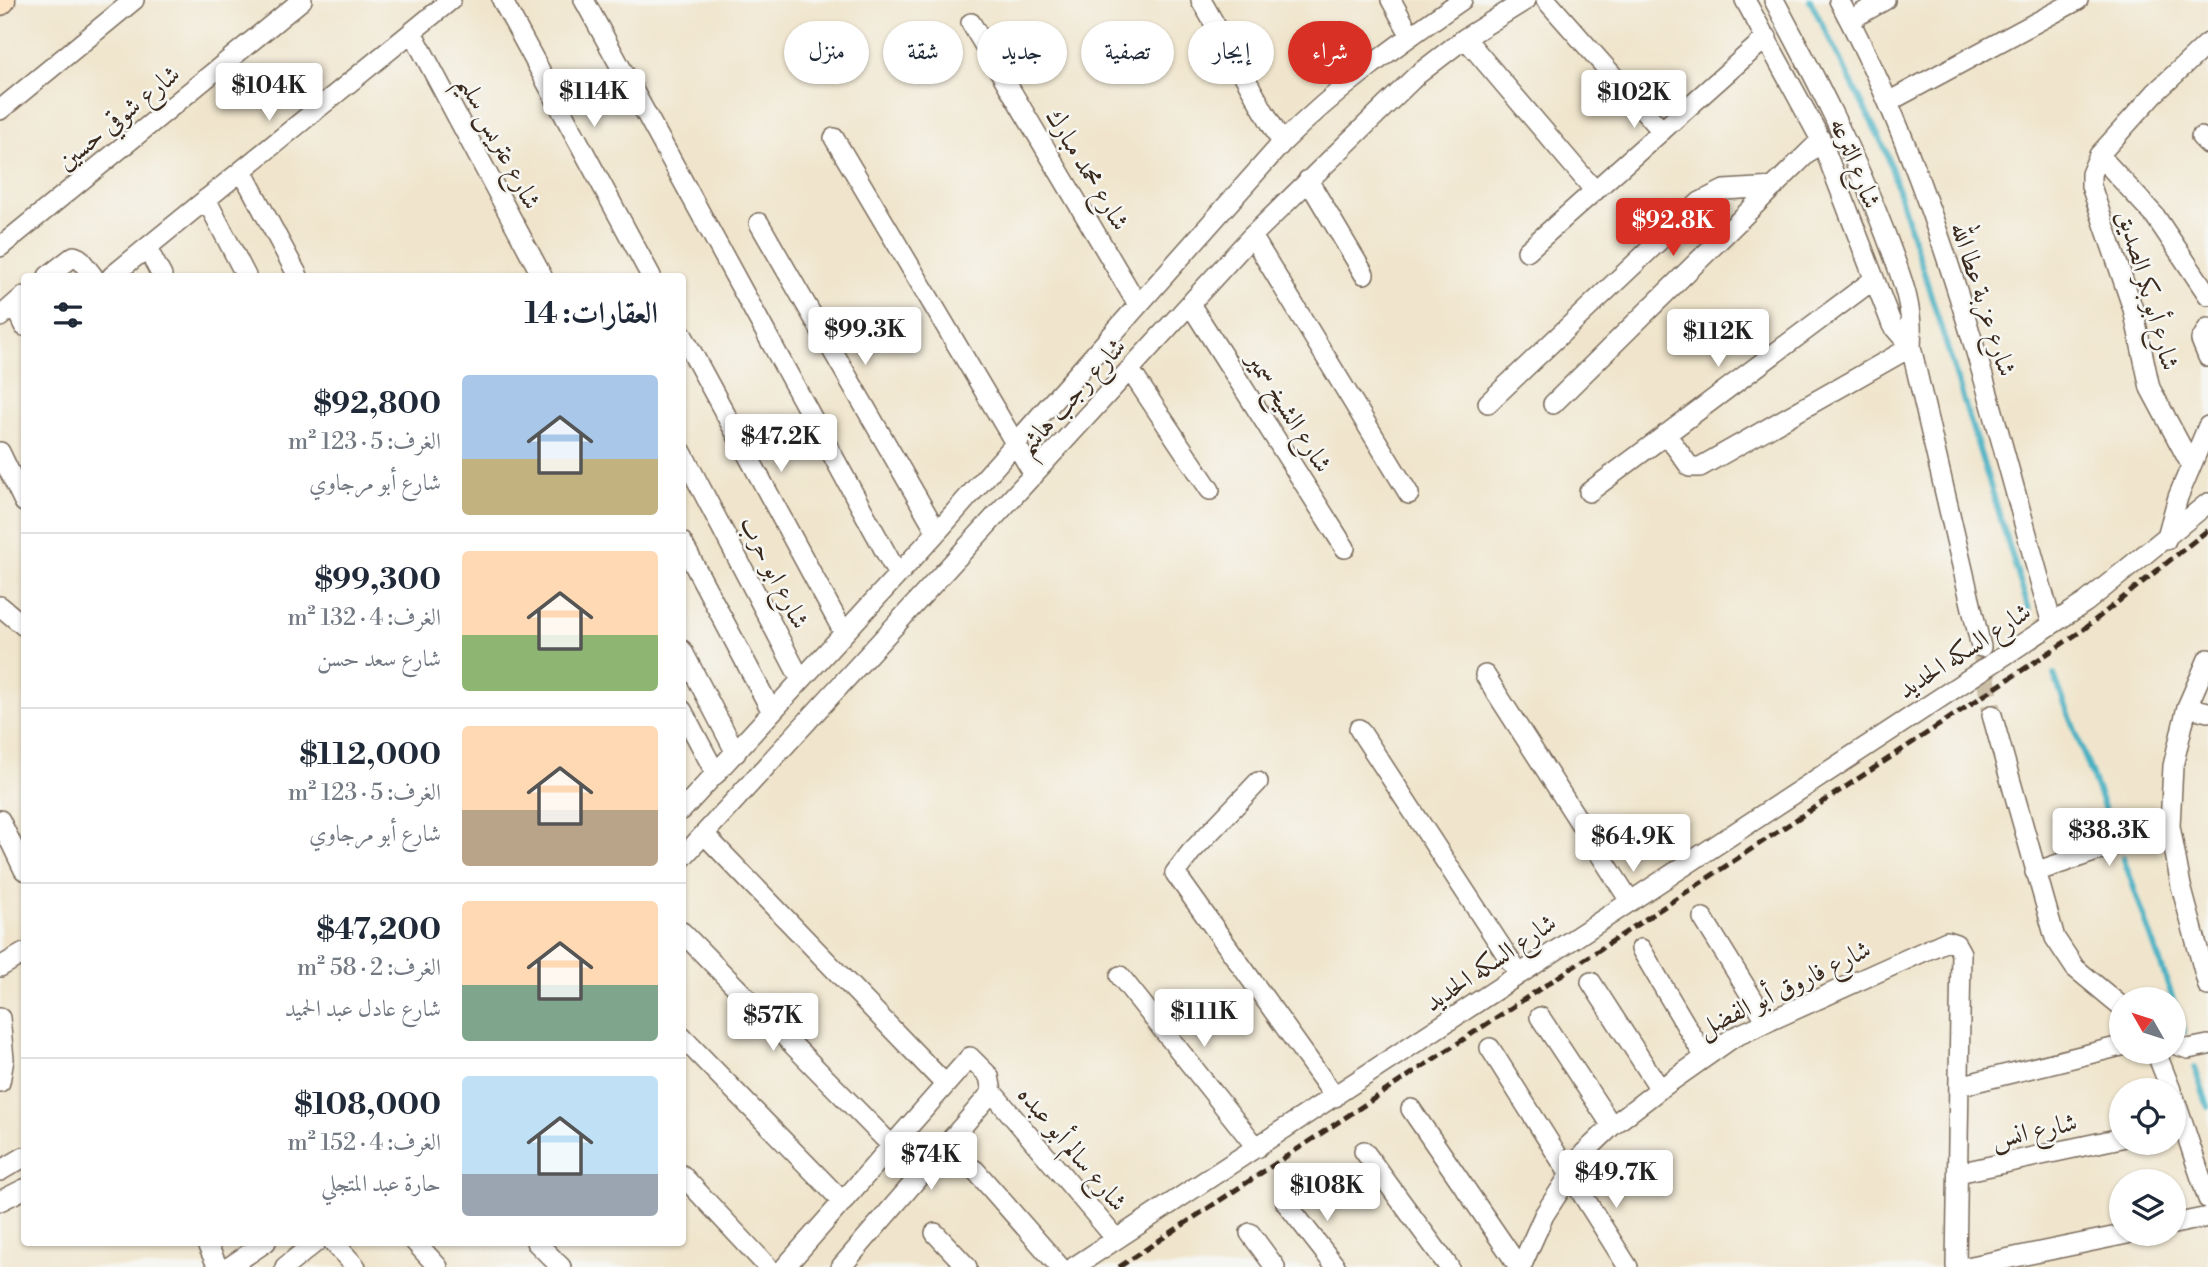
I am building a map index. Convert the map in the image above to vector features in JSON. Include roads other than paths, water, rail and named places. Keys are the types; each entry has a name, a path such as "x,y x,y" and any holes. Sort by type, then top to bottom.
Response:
{"street":[{"path":"0,110 134,0"},
{"name":"شارع شوقي حسين","path":"0,247 302,0"},
{"path":"116,273 451,0"},
{"path":"502,0 649,273"},
{"path":"584,0 898,575"},
{"path":"1201,0 1282,143"},
{"path":"1391,0 1442,56"},
{"name":"شارع رجب هاشم","path":"686,806 937,532 1282,143 1332,94 1462,0"},
{"name":"شارع رجب هاشم","path":"686,854 1252,236 1399,91 1465,37 1526,0"},
{"path":"1546,0 1662,131"},
{"name":"شارع الترعه","path":"1745,0 1821,140 1892,325 1911,347"},
{"name":"شارع الترعه","path":"1774,0 1839,122 1872,199 1909,299 1913,318 1911,347 1981,647"},
{"name":"شارع عزبة عطا الله","path":"1839,0 1888,102 1959,293 2052,624"},
{"path":"1850,20 1885,0"},
{"path":"1888,102 2078,0"},
{"name":"شارع محمد مبارك","path":"971,23 1138,305"},
{"name":"شارع عتريس سليم","path":"412,32 540,273"},
{"path":"1465,37 1595,191"},
{"path":"1527,251 1767,37"},
{"name":"شارع أبو بكر الصديق","path":"2190,463 2150,388 2133,309 2091,186 2091,174 2099,155 2155,93 2208,43"},
{"path":"834,138 1034,475"},
{"path":"1553,404 1821,140"},
{"path":"2099,155 2155,216 2208,295"},
{"path":"242,171 296,273"},
{"path":"1308,180 1364,274"},
{"path":"1488,403 1700,202 1724,190 1774,187"},
{"path":"206,200 244,273"},
{"path":"759,223 937,532"},
{"path":"1252,236 1409,494"},
{"path":"147,248 160,273"},
{"path":"52,273 74,256 79,258 91,273"},
{"path":"1589,492 1873,279"},
{"name":"شارع الشيخ سمير","path":"1191,304 1345,548"},
{"path":"2208,328 2201,340 2208,358"},
{"path":"686,341 844,634"},
{"path":"1666,434 1690,467 1700,467 1911,347"},
{"path":"1130,370 1210,490"},
{"path":"2166,540 2190,463 2208,426"},
{"path":"0,452 21,496"},
{"name":"شارع ابو حرب","path":"686,460 801,680"},
{"name":"شارع السكه الحديد","path":"1074,1267 2052,624 2166,540 2208,503"},
{"path":"686,550 772,712"},
{"path":"0,607 21,624"},
{"path":"686,658 736,753"},
{"path":"2208,659 2187,707 2173,766 2170,826 2181,886 2208,986"},
{"path":"1485,675 1630,901"},
{"path":"2187,707 2208,712"},
{"path":"1992,715 2055,938 2075,968 2109,996"},
{"path":"686,718 716,774"},
{"path":"1359,729 1519,974"},
{"path":"1258,782 1175,873 1335,1097"},
{"path":"0,820 21,864"},
{"path":"2035,872 2170,826"},
{"path":"704,834 946,1084 785,1267"},
{"path":"1703,919 1766,1020"},
{"path":"686,936 892,1146"},
{"name":"شارع فاروق أبو الفضل","path":"1520,1267 1544,1215 1584,1153 1612,1126 1660,1088 1704,1056 1766,1020 1947,941 1956,944 1961,953 1959,1086"},
{"path":"1641,949 1704,1056"},
{"path":"0,967 21,955"},
{"path":"1120,976 1257,1147"},
{"path":"1591,982 1660,1088"},
{"path":"1540,1017 1612,1126"},
{"path":"0,1018 4,1059 0,1082"},
{"path":"686,1041 843,1202"},
{"path":"2186,1048 2208,1045"},
{"path":"1490,1048 1628,1267"},
{"path":"1956,1267 1959,1086 2109,1049"},
{"name":"شارع سالم أبو عبده","path":"946,1084 970,1056 989,1076 992,1092 1116,1239"},
{"path":"841,1267 992,1092"},
{"path":"1411,1109 1520,1267"},
{"name":"شارع انس","path":"1958,1173 2109,1141"},
{"path":"2186,1145 2208,1199"},
{"path":"1364,1151 1449,1267"},
{"path":"0,1171 21,1159"},
{"path":"975,1170 1060,1267"},
{"path":"686,1179 768,1267"},
{"path":"0,1201 21,1190"},
{"path":"1286,1203 1336,1267"},
{"path":"2186,1222 2208,1217"},
{"path":"935,1233 955,1263"},
{"path":"1250,1233 1275,1267"},
{"path":"1967,1267 2109,1238"},
{"path":"208,1246 218,1267"},
{"path":"229,1267 260,1246"},
{"path":"285,1267 311,1246"},
{"path":"337,1246 356,1267"},
{"path":"419,1246 438,1267"},
{"path":"541,1246 561,1267"}],"waterway":[{"path":"1810,0 1886,151 2029,610"},
{"path":"2054,675 2113,831"},
{"path":"2123,857 2169,987"},
{"path":"2195,1068 2208,1107"}],"tunnel":[{"path":"1981,647 1992,715"}],"railway":[{"path":"1119,1267 2080,632 2208,530"}]}
